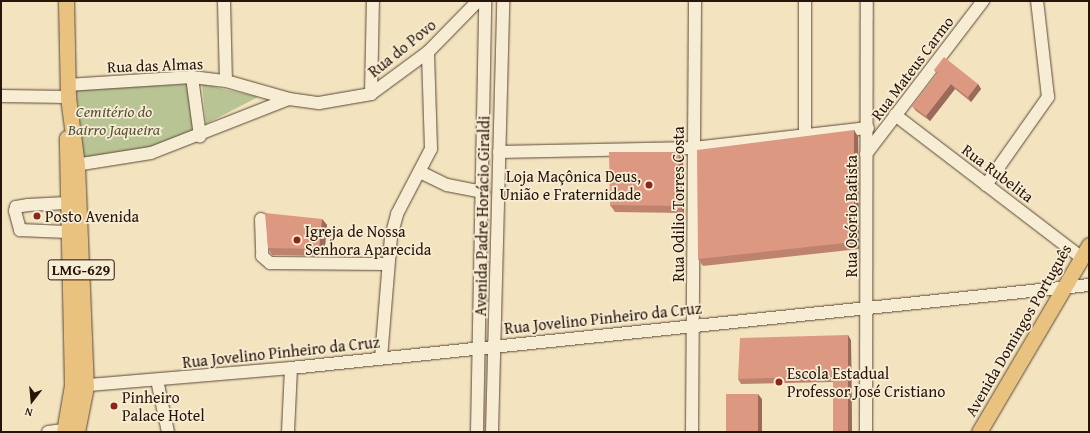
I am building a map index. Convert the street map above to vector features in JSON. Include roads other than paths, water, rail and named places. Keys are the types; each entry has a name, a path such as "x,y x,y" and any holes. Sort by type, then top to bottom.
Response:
{"main road":[{"name":"LMG-629","path":"66,1 68,97 79,386 71,430"},
{"name":"LMG-629","path":"71,166 66,203 67,232 79,386"},
{"name":"Avenida Domingos Português","path":"979,432 1085,251"}],"street":[{"path":"224,1 226,81"},
{"path":"371,94 373,1"},
{"name":"Rua do Povo","path":"289,99 319,103 371,94 428,52 478,1"},
{"name":"Avenida Padre Horácio Giraldi","path":"478,432 485,1"},
{"name":"Avenida Padre Horácio Giraldi","path":"492,432 503,1"},
{"name":"Rua Odilio Torres Costa","path":"692,432 694,325 695,1"},
{"path":"804,134 805,1"},
{"name":"Rua Osório Batista","path":"866,432 866,154 868,128 867,1"},
{"name":"Rua Mateus Carmo","path":"866,154 983,1"},
{"path":"986,185 1048,97 1037,1"},
{"path":"381,358 387,264 397,214 431,149 428,52"},
{"name":"Rua das Almas","path":"1,96 68,97 192,77 226,81 289,99"},
{"path":"192,77 200,136"},
{"path":"71,166 151,153 200,136 289,99"},
{"name":"Rua Rubelita","path":"895,115 986,185 1085,251"},
{"path":"499,152 694,148 804,134 868,128"},
{"path":"420,172 447,185 483,192"},
{"path":"66,203 28,204 16,207 15,211 20,230 67,232"},
{"path":"261,218 262,256 270,263 387,264"},
{"name":"Rua Jovelino Pinheiro da Cruz","path":"79,386 290,368 494,345 866,309 1089,285"},
{"path":"288,432 290,368"},
{"path":"157,380 168,432"},
{"path":"48,432 71,430"}],"place":[{"name":"Loja Maçônica Deus, União e Fraternidade","path":"649,185"},
{"name":"Posto Avenida","path":"37,216"},
{"name":"Igreja de Nossa Senhora Aparecida","path":"297,240"},
{"name":"Escola Estadual Professor José Cristiano","path":"779,382"},
{"name":"Pinheiro Palace Hotel","path":"114,406"}],"park label":[{"name":"Cemitério do Bairro Jaqueira","path":"114,120"}]}
